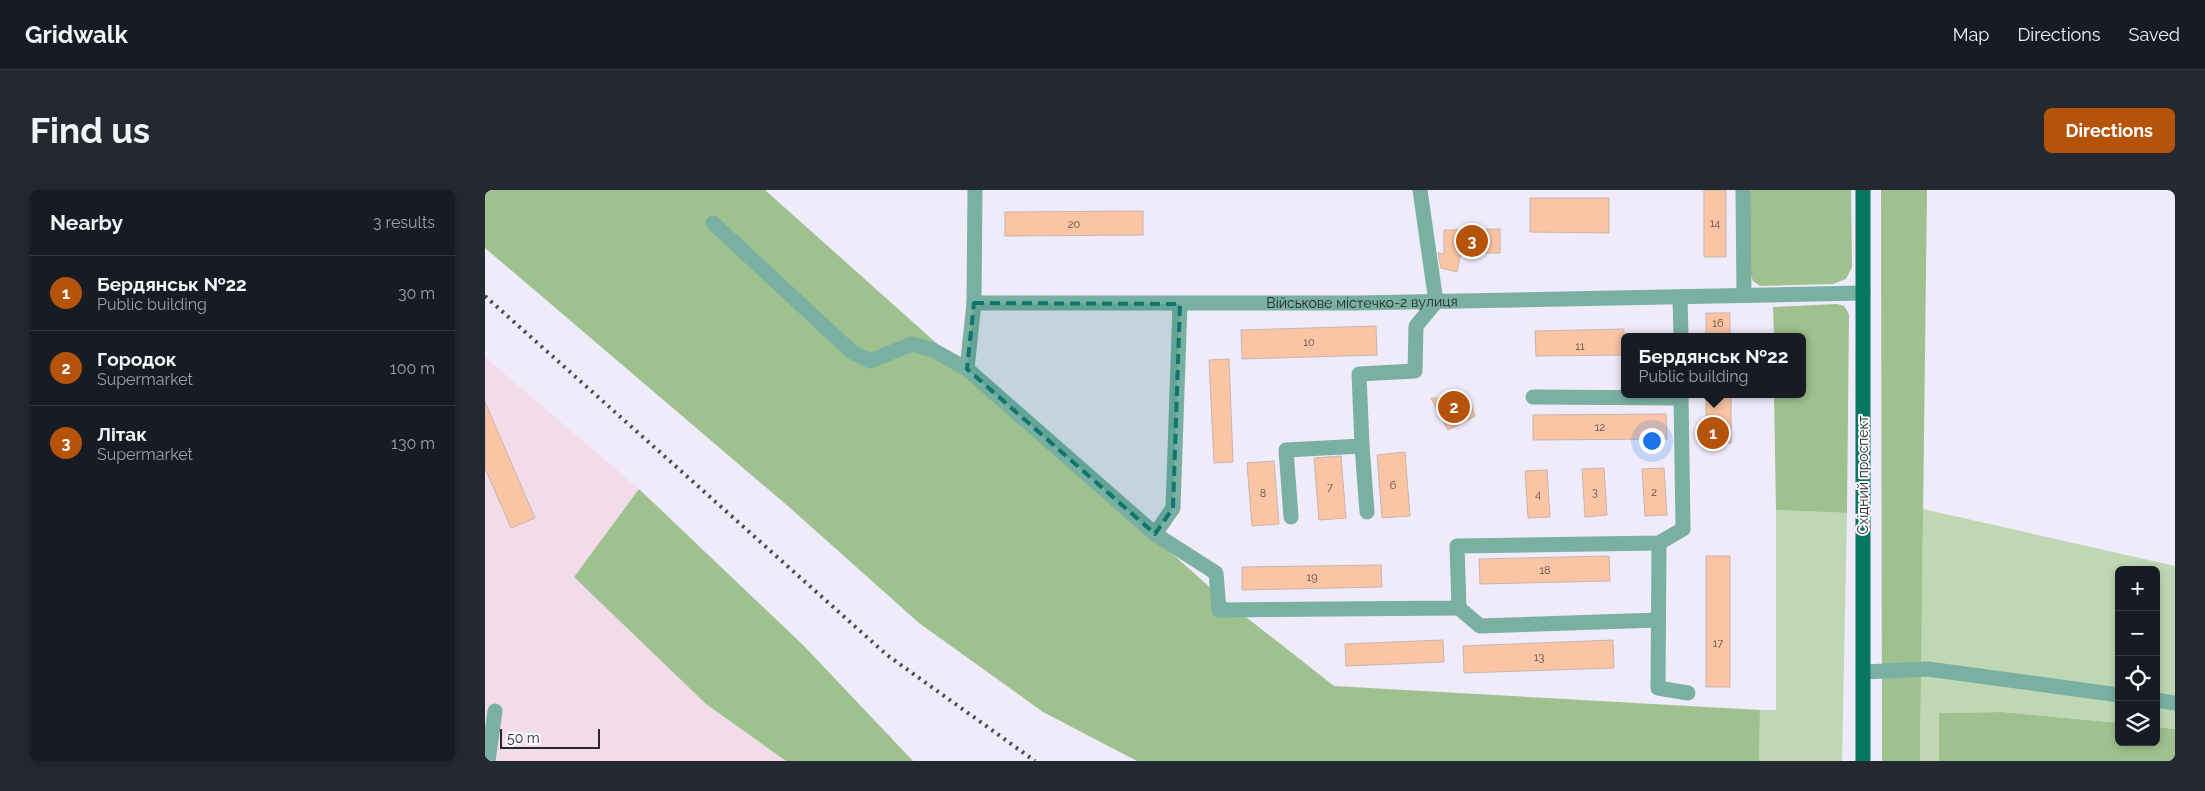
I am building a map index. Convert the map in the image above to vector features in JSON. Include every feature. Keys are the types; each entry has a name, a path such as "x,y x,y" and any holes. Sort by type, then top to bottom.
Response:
{"main road":[{"name":"Східний проспект","path":"1863,190 1863,761"}],"street":[{"path":"967,369 974,303 975,190"},
{"path":"1367,512 1359,374 1415,371 1416,326 1436,302 1419,190"},
{"path":"1743,190 1744,295"},
{"path":"713,223 852,352 870,361 912,344 933,350 967,369 1155,534 1216,573 1219,610 1459,608 1479,626 1658,620"},
{"name":"Військове містечко-2 вулиця","path":"974,303 1436,302 1863,292"},
{"path":"1680,297 1681,333"},
{"path":"1155,534 1173,508 1180,304"},
{"path":"1533,397 1621,396"},
{"path":"1459,608 1457,546 1659,544 1683,529 1681,398"},
{"path":"1291,517 1286,450 1362,446"},
{"path":"1659,544 1658,688 1688,693"},
{"path":"1863,672 1928,669 2115,694"},
{"path":"2160,701 2175,703"},
{"path":"488,761 495,711"}],"highlighted area":[{"path":"974,303 1180,304 1173,508 1155,534 967,369"}],"shaded area":[{"path":"485,357 639,489 574,577 706,704 786,761 485,761"}],"green space":[{"path":"485,190 765,190 1223,599 1334,686 1760,710 1759,761 1137,761 1043,712 919,623 789,507 485,248"},
{"path":"1748,190 1851,190 1852,267 1846,279 1833,284 1760,286 1753,281 1749,270"},
{"path":"1881,190 1927,190 1920,761 1882,761"},
{"path":"1837,304 1844,306 1849,314 1847,513 1776,510 1774,398 1806,398 1806,333 1774,333 1773,307"},
{"path":"639,489 803,645 913,761 786,761 706,704 574,577"},
{"path":"1923,509 2175,566 2175,729 2160,727 2160,566 2115,566 2115,723 2003,712 1939,713 1939,761 1920,761"},
{"path":"1776,510 1847,513 1842,761 1759,761 1760,710 1776,710"},
{"path":"2003,712 2115,723 2115,746 2160,746 2160,727 2175,729 2175,761 1939,761 1939,713"}],"building":[{"path":"1704,190 1726,190 1726,257 1704,257"},
{"path":"1530,198 1609,198 1609,233 1530,232"},
{"path":"1143,211 1143,235 1005,236 1005,212"},
{"path":"1500,229 1500,253 1461,253 1457,272 1441,268 1438,253 1444,254 1444,230"},
{"path":"1706,313 1730,313 1730,333 1706,333"},
{"path":"1376,326 1377,355 1242,359 1241,330"},
{"path":"1624,329 1624,333 1621,333 1621,355 1536,356 1535,331"},
{"path":"1229,359 1233,462 1214,463 1209,360"},
{"path":"1431,398 1469,398 1475,416 1448,430"},
{"path":"1706,398 1731,398 1731,443 1706,442"},
{"path":"485,402 535,518 511,528 485,468"},
{"path":"1666,414 1667,439 1533,440 1533,415"},
{"path":"1405,452 1410,516 1382,518 1377,455"},
{"path":"1341,456 1346,518 1319,520 1314,458"},
{"path":"1274,461 1279,524 1252,526 1247,463"},
{"path":"1604,468 1607,515 1585,517 1582,469"},
{"path":"1664,468 1667,515 1645,516 1642,469"},
{"path":"1547,470 1550,517 1528,518 1525,471"},
{"path":"1609,556 1610,581 1480,584 1479,559"},
{"path":"1706,556 1730,556 1730,687 1706,687"},
{"path":"1381,565 1382,587 1242,590 1242,567"},
{"path":"1443,640 1444,662 1346,666 1345,644"},
{"path":"1613,640 1614,668 1464,673 1463,646"}],"railway":[{"path":"485,296 887,655 1035,761"}],"place":[{"name":"Літак","path":"1472,241"},
{"name":"Городок","path":"1454,407"},
{"name":"Бердянськ №22","path":"1713,433"}]}
